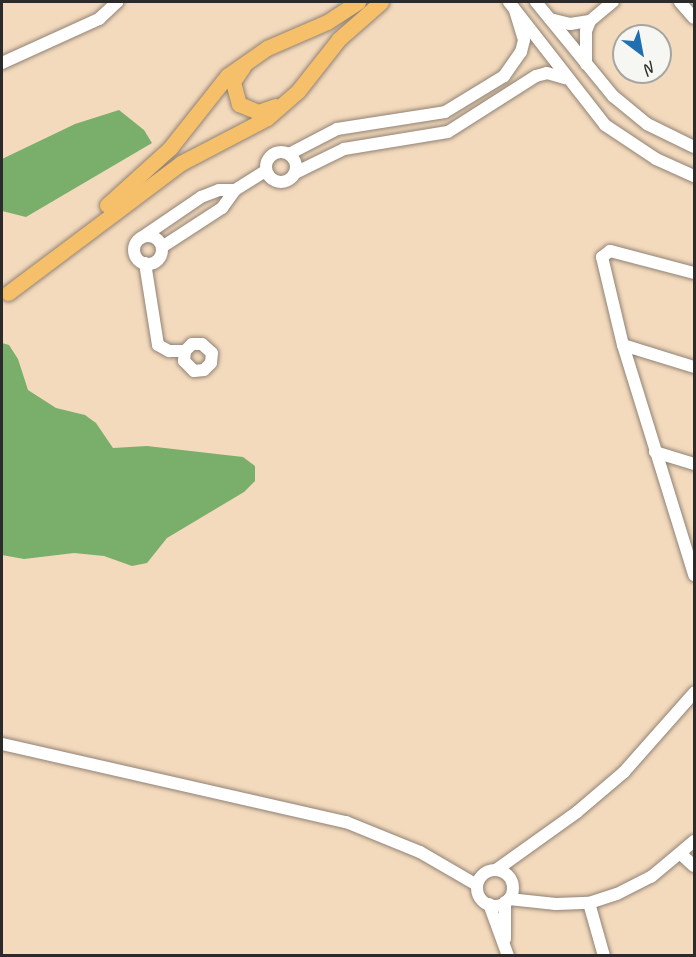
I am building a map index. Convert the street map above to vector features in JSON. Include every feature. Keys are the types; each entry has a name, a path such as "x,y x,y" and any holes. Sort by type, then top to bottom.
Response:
{"main road":[{"path":"5,296 155,163 227,76 267,48 327,22 358,2"},
{"path":"5,296 181,163 245,133 298,91 339,39 381,2"},
{"path":"248,60 233,82 236,99 245,109 266,110 298,91"}],"street":[{"path":"2,63 99,19 117,2"},
{"path":"536,2 586,66 613,96 641,119 694,147"},
{"path":"586,66 584,38 590,21 613,2"},
{"path":"680,2 694,18"},
{"path":"512,6 565,78 605,125 656,159 694,176"},
{"path":"185,351 169,351 158,345 145,263 135,252 141,238 201,196 235,190 266,171 270,157 279,152 289,154 337,129 445,112 504,76 521,52 523,34 512,6"},
{"path":"549,18 570,24 590,21"},
{"path":"266,171 277,182 287,181 295,173 344,149 448,132 536,76 547,73 565,78"},
{"path":"289,154 296,165 295,173"},
{"path":"145,263 160,258 162,247 222,208 235,190"},
{"path":"141,238 152,236 162,247"},
{"path":"694,273 610,251 602,257 623,345 655,452 692,560 694,575"},
{"path":"623,345 694,367"},
{"path":"655,452 694,464"},
{"path":"2,744 321,815 396,841 474,880 501,872 523,850 624,772 694,693"},
{"path":"489,904 509,898 589,903 651,878 682,855 694,841"},
{"path":"682,855 694,866"},
{"path":"501,872 512,883 506,951"},
{"path":"474,880 480,897 489,904 506,951"},
{"path":"589,903 604,956"}],"green space":[{"path":"119,110 144,130 152,143 26,217 2,211 2,159 75,124"},
{"path":"2,343 9,345 18,359 28,390 56,408 85,415 96,423 113,448 147,446 243,457 255,466 255,481 244,492 167,538 147,563 132,566 104,556 74,553 24,559 2,555"}]}
